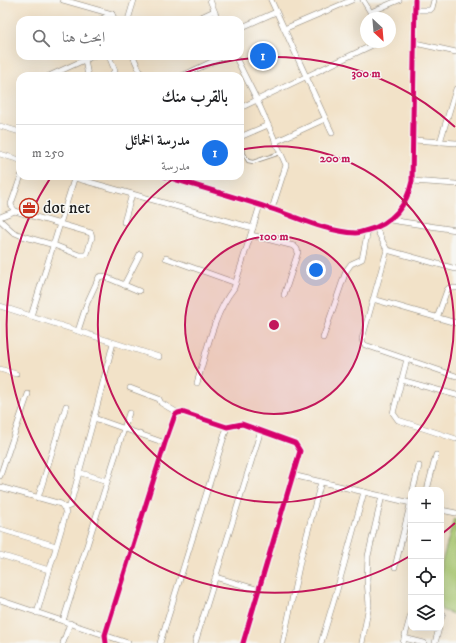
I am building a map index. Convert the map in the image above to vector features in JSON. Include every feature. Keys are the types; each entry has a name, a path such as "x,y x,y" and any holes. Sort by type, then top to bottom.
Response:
{"street":[{"path":"63,0 78,2 112,14"},
{"path":"129,16 134,0"},
{"path":"210,0 216,16"},
{"path":"271,0 332,133"},
{"path":"284,30 343,2 352,0"},
{"path":"363,0 371,12 399,0"},
{"path":"177,180 260,205 328,228 357,233 376,228 390,220 410,194 412,181 414,140 415,0"},
{"path":"415,10 430,10 434,0"},
{"path":"203,16 214,11"},
{"path":"244,26 276,12"},
{"path":"108,16 112,14"},
{"path":"415,43 456,52"},
{"path":"244,106 366,48"},
{"path":"57,72 80,60"},
{"path":"84,60 87,72"},
{"path":"110,60 115,72"},
{"path":"135,60 140,72"},
{"path":"190,72 216,60"},
{"path":"237,60 243,72"},
{"path":"244,74 286,166 272,209"},
{"path":"440,142 456,89"},
{"path":"275,142 325,119"},
{"path":"244,135 268,125"},
{"path":"0,126 16,131"},
{"path":"414,140 456,143"},
{"path":"0,154 16,159"},
{"path":"0,220 13,232 22,236 54,245 79,255 87,254 92,236 91,233 15,210 12,207 11,204 20,180"},
{"path":"31,316 61,224 73,180"},
{"path":"84,180 253,228"},
{"path":"412,181 456,184"},
{"path":"124,222 132,194"},
{"path":"197,383 213,330 222,308 236,283 260,205"},
{"path":"0,217 15,210"},
{"path":"390,220 456,230"},
{"path":"376,228 387,250 362,339 363,343 365,345 456,376"},
{"path":"324,338 346,271 351,264 362,259 368,230"},
{"path":"251,235 294,246 297,249 298,252 284,295"},
{"path":"387,250 456,268"},
{"path":"124,285 140,254"},
{"path":"166,258 236,283"},
{"path":"78,331 87,303 99,277 103,276 139,291"},
{"path":"437,318 447,290 449,288 456,288"},
{"path":"373,299 456,324"},
{"path":"0,306 158,357"},
{"path":"64,508 70,506 113,343"},
{"path":"406,359 393,413 398,420 456,439"},
{"path":"0,369 16,374"},
{"path":"401,380 456,395"},
{"path":"130,388 159,399 161,403 178,413 182,412 227,427 242,424 295,443 298,446 300,451 243,643"},
{"path":"0,476 28,394"},
{"path":"38,498 66,406"},
{"path":"64,621 129,412"},
{"path":"106,643 105,635 165,443 175,415 178,413"},
{"path":"94,418 165,443"},
{"path":"160,643 227,427"},
{"path":"195,643 261,430"},
{"path":"428,487 436,455"},
{"path":"414,487 419,466"},
{"path":"78,472 107,481"},
{"path":"292,475 408,501"},
{"path":"282,643 301,557 321,482"},
{"path":"0,487 61,504 66,513 37,613"},
{"path":"320,643 337,590 364,492"},
{"path":"362,643 369,605 367,580 368,556 382,496"},
{"path":"444,511 456,513"},
{"path":"395,567 408,514"},
{"path":"0,529 56,546"},
{"path":"0,555 49,570"},
{"path":"215,577 259,590"},
{"path":"0,600 128,643"},
{"path":"63,643 70,623"},
{"path":"408,625 404,640 424,643"},
{"path":"435,643 438,631"}],"lane":[{"path":"244,154 248,161 253,162 280,152"}],"green space":[{"path":"454,519 456,520 456,615 444,611 444,554"}],"cycle path":[{"path":"177,180 313,224 345,232 362,232 377,227 391,218 406,198 412,181 415,0"},
{"path":"106,643 105,635 165,443 175,415 182,412 227,427 242,424 295,443 300,451 243,643"}],"place":[{"name":"مدرسة الخمائل","path":"263,56"},
{"name":"dot net","path":"29,208"}]}
